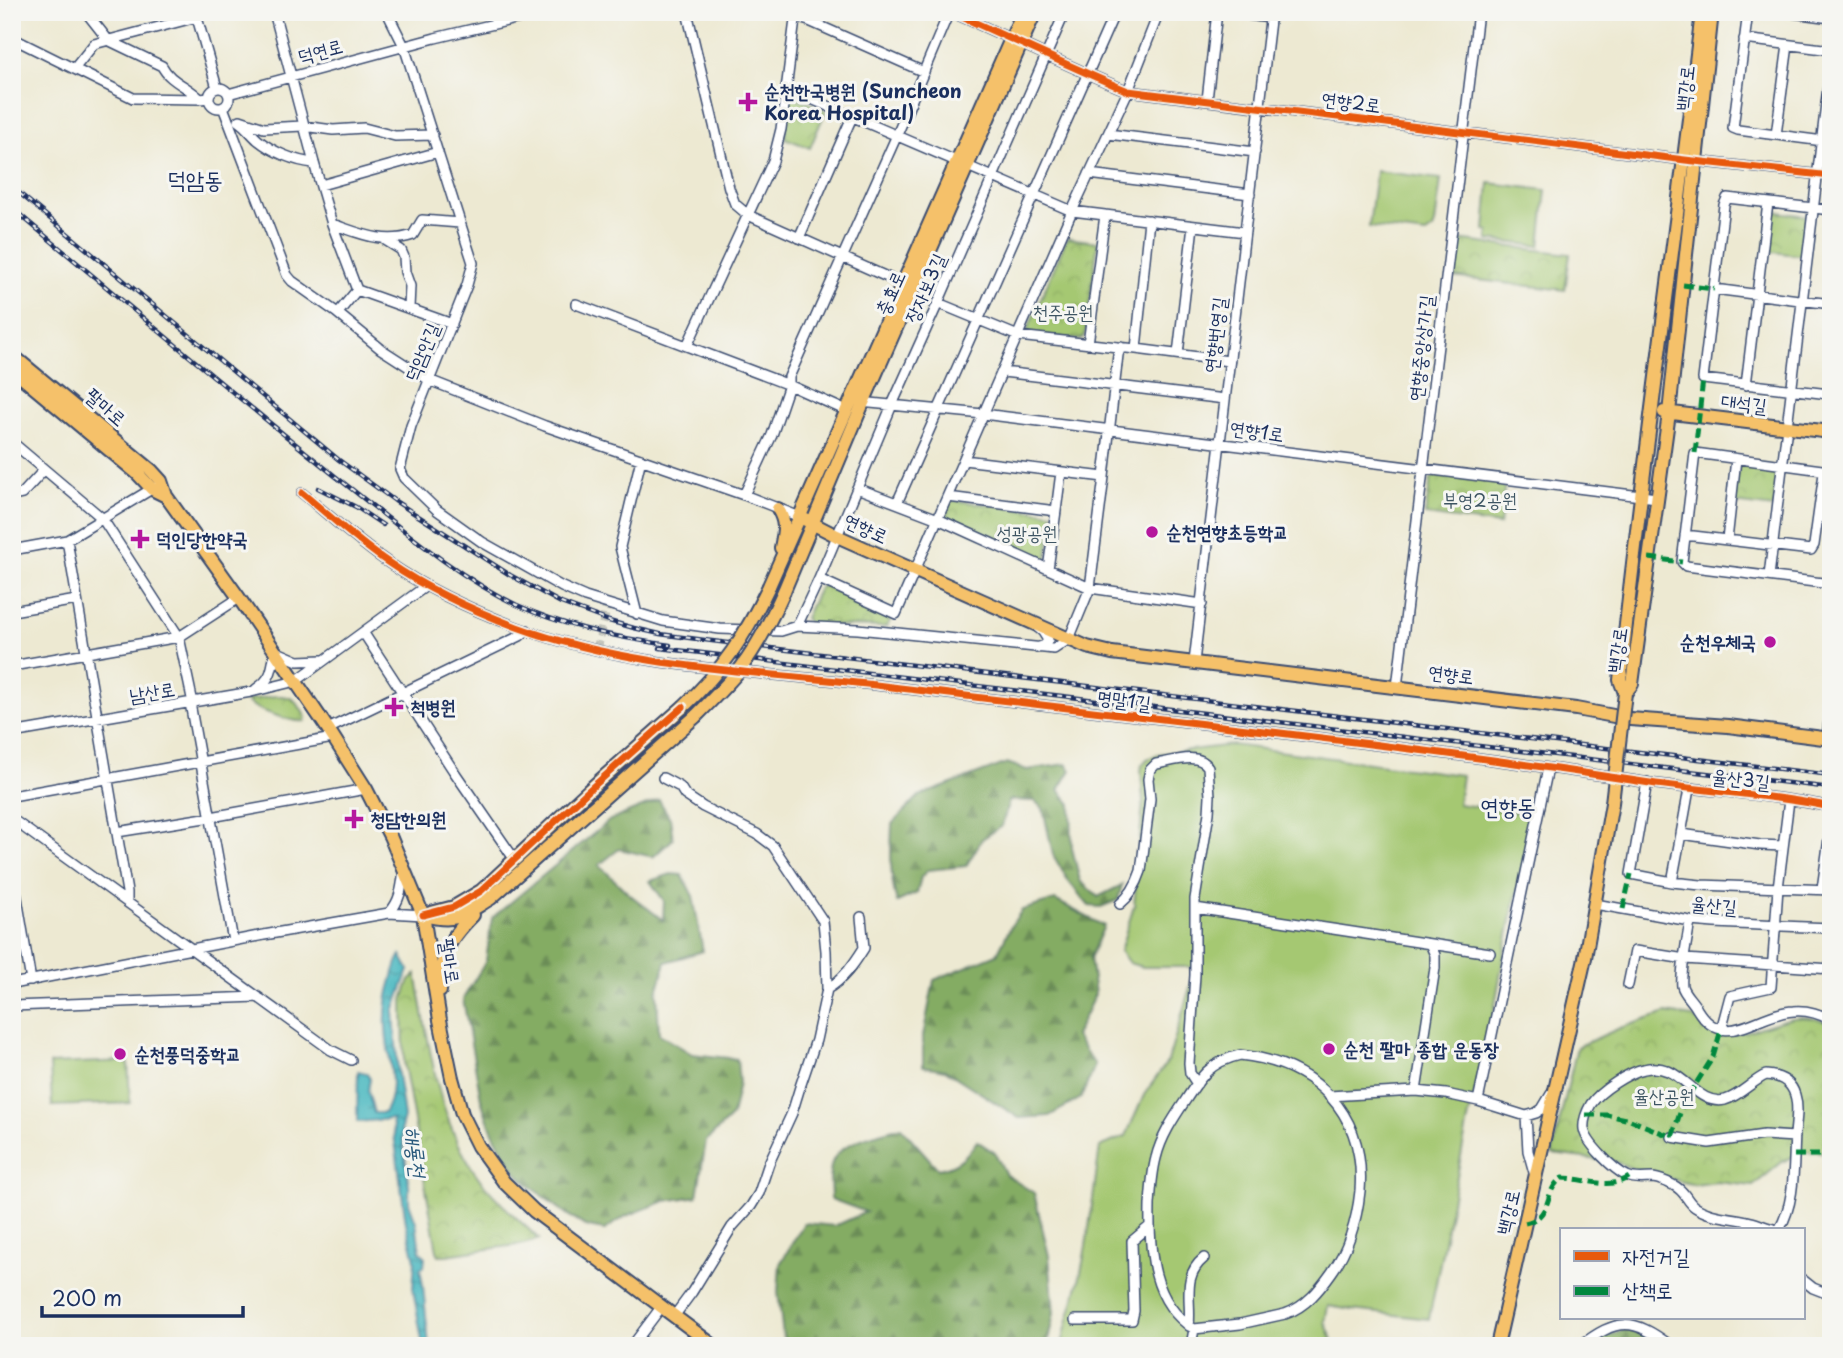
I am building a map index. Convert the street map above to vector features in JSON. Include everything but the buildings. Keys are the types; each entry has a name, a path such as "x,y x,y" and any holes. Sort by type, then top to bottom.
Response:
{"main road":[{"name":"충효로","path":"1016,41 1023,12"},
{"name":"충효로","path":"491,898 695,717 737,672 754,649 784,591 806,521 854,405 1016,41 1035,12"},
{"name":"백강로","path":"1625,693 1632,684 1669,413 1702,12"},
{"name":"백강로","path":"1496,1344 1559,1080 1585,958 1612,803 1625,693 1620,680 1642,496 1712,12"},
{"name":"팔마로","path":"12,355 151,470 157,485 239,598 366,789 390,836 423,915 440,1020 462,1114 494,1170 534,1211 715,1346"},
{"name":"팔마로","path":"12,369 137,473 157,485"},
{"name":"대석길","path":"1653,411 1831,432"},
{"path":"778,509 784,518 785,526 780,563"},
{"name":"충효로","path":"423,915 454,907 481,891 707,684 745,633 780,563 806,521"},
{"name":"연향로","path":"806,521 1087,647 1112,653 1576,709 1630,719 1728,726 1829,739"},
{"path":"423,915 449,920 462,917 491,898"},
{"path":"440,1020 445,951 456,933 491,898"}],"street":[{"path":"86,12 108,40 162,66 174,81 214,107 223,107"},
{"path":"274,12 303,127 332,223 356,290"},
{"name":"덕암안길","path":"387,12 404,46 472,257 472,267 452,324 411,426 401,461 404,478 438,510 482,542 562,587 607,605 663,621 720,629 781,631 797,626 894,633"},
{"name":"덕연로","path":"228,94 404,46 545,12"},
{"path":"687,12 735,204 747,215 908,286"},
{"path":"744,495 772,435 789,385 789,377 950,12 1016,41"},
{"name":"장자보3길","path":"797,626 1065,12"},
{"path":"897,503 1115,12"},
{"path":"1121,347 1090,588 1069,639 1054,649 894,633 896,614 1072,211 1128,91 1159,12"},
{"path":"1207,100 1217,12"},
{"path":"1226,12 1270,15"},
{"name":"연향중앙상가길","path":"1398,687 1478,12"},
{"path":"1748,12 1733,128 1826,141"},
{"path":"1785,12 1831,18"},
{"path":"74,69 94,44 196,15 217,88"},
{"path":"687,346 773,161 781,129 796,15 924,72"},
{"name":"연향번영길","path":"1194,662 1270,15"},
{"path":"12,38 133,98 204,99 217,88 224,89 228,94 228,101 223,107"},
{"path":"1744,39 1831,50"},
{"name":"연향2로","path":"1016,41 1128,91 1831,176"},
{"path":"1776,135 1788,45"},
{"path":"1769,576 1817,174 1826,141 1831,62"},
{"path":"786,88 1072,211 1245,233"},
{"path":"223,107 287,275 381,349 429,380 545,426 744,495 806,521"},
{"path":"799,237 852,117"},
{"path":"228,121 240,121 264,128 364,128 395,136 433,135"},
{"path":"240,121 259,141 275,151 314,163"},
{"path":"1108,134 1255,152"},
{"path":"321,185 438,152"},
{"path":"1090,174 1250,194"},
{"path":"1831,210 1727,198 1703,379 1829,394 1831,382"},
{"path":"1746,385 1768,203"},
{"path":"1088,344 1105,215"},
{"path":"332,223 384,239 413,235 422,220 460,223"},
{"path":"1136,349 1149,220"},
{"path":"1178,354 1193,226"},
{"path":"384,239 401,250 404,257 410,286 409,308"},
{"path":"1714,289 1831,304"},
{"path":"338,313 356,290"},
{"path":"356,290 452,324"},
{"path":"938,303 1018,336 1229,361"},
{"path":"576,304 789,385 854,405"},
{"path":"1003,372 1225,399"},
{"name":"연향1로","path":"854,405 892,405 983,414 1657,498"},
{"path":"12,442 102,518 179,637 233,941"},
{"path":"1685,535 1811,550 1815,545 1824,473 1822,470 1695,453 1685,535 1682,562 1686,566 1831,584"},
{"path":"637,614 620,547 641,459"},
{"path":"1727,540 1736,459"},
{"path":"964,460 1104,477"},
{"path":"12,496 22,494 44,470"},
{"path":"1048,569 1061,472"},
{"path":"12,550 67,540 157,485"},
{"path":"857,488 938,519 1090,588 1202,604"},
{"name":"명말1길","path":"302,493 371,550 426,586 473,609 527,630 597,650 727,671 853,682 1359,743 1647,782"},
{"path":"948,497 1056,511"},
{"path":"67,540 127,901"},
{"path":"819,579 896,614"},
{"path":"296,681 426,586"},
{"path":"12,666 179,637 239,598"},
{"path":"12,611 77,600"},
{"path":"1033,623 1048,640 1045,645 1035,648"},
{"path":"12,796 200,762 331,734 403,693 520,636 527,630"},
{"path":"363,632 515,860"},
{"path":"251,692 270,676 275,651 298,661 324,660"},
{"name":"남산로","path":"12,733 191,703 296,681"},
{"path":"1829,739 1831,705"},
{"path":"1120,904 1138,880 1141,871 1150,799 1150,770 1156,764 1199,759 1207,763 1210,796 1196,890 1195,975 1189,1063 1190,1073 1196,1084"},
{"path":"1478,1101 1548,768"},
{"path":"663,778 680,787 685,795 703,807 757,834 773,846 823,921 827,951 827,989 816,1040 792,1113 755,1200 732,1227 675,1315"},
{"path":"1647,782 1631,874 1701,886 1826,889 1831,824"},
{"name":"율산3길","path":"1647,782 1831,807"},
{"path":"117,832 366,789"},
{"path":"1672,883 1689,789"},
{"path":"1721,1030 1730,996 1771,987 1777,888 1789,800"},
{"path":"12,819 331,1050 351,1060"},
{"path":"1681,834 1783,846"},
{"path":"389,913 398,900 404,867"},
{"path":"12,868 31,981"},
{"name":"율산길","path":"1595,904 1690,921 1831,928"},
{"path":"1195,908 1490,953"},
{"path":"12,984 389,913 423,915"},
{"path":"827,989 842,978 864,948 861,917"},
{"path":"1690,921 1683,988 1705,1021 1721,1030 1738,1029 1777,1014 1795,1011 1822,1015 1831,1020"},
{"path":"1416,1091 1435,968 1435,955 1430,944"},
{"path":"1628,985 1635,951 1685,959 1831,969"},
{"path":"12,1006 258,997"},
{"path":"1240,1055 1279,1063 1307,1077 1329,1096 1349,1123 1358,1146 1360,1164 1359,1203 1355,1223 1350,1240 1335,1268 1311,1298 1291,1312 1240,1324 1192,1328 1173,1312 1159,1287 1152,1261 1150,1226 1153,1168 1167,1131 1196,1084 1214,1064 1240,1055"},
{"path":"1771,1228 1696,1208 1682,1190 1662,1180 1627,1176 1606,1160 1586,1134 1584,1124 1589,1106 1627,1076 1644,1069 1658,1067 1674,1072 1705,1097 1718,1101 1735,1096 1766,1075 1781,1078 1796,1096 1793,1190 1787,1214 1779,1228"},
{"path":"1329,1096 1416,1091 1446,1094 1526,1116 1542,1109 1559,1080"},
{"path":"1526,1116 1528,1151 1535,1179"},
{"path":"1672,1137 1709,1143 1764,1135 1794,1137"},
{"path":"1076,1320 1132,1320 1135,1311 1132,1241 1150,1226"},
{"path":"1191,1346 1191,1276 1196,1265 1204,1258"},
{"path":"1804,1281 1831,1295"},
{"path":"632,1346 662,1306"},
{"path":"1605,1330 1608,1320"},
{"path":"1580,1346 1617,1325 1636,1326 1656,1334 1671,1346"}],"green space":[{"path":"790,95 826,110 810,148 785,138"},
{"path":"1376,171 1441,179 1433,229 1426,234 1369,227"},
{"path":"1489,183 1546,190 1540,246 1488,240 1489,231 1485,230"},
{"path":"1770,211 1808,216 1803,256 1765,251"},
{"name":"천주공원","path":"1067,238 1098,242 1085,336 1080,340 1026,333"},
{"path":"1457,240 1570,254 1565,290 1453,277"},
{"path":"1739,462 1775,467 1778,472 1774,508 1733,503"},
{"name":"부영2공원","path":"1435,475 1505,482 1500,525 1425,515 1431,479"},
{"name":"성광공원","path":"951,500 1053,513 1046,566 943,519"},
{"path":"825,585 891,614 887,626 810,625 805,618 819,588"},
{"path":"277,696 295,701 306,717 305,721 275,715 247,702"},
{"name":"순천 팔마 종합 운동장","path":"1232,745 1462,775 1458,804 1533,815 1429,1319 1328,1306 1325,1322 1335,1346 1062,1346 1084,1257 1100,1147 1126,1136 1144,1095 1168,1061 1192,981 1191,967 1142,967 1129,963 1120,951 1134,906 1143,801 1142,765 1147,759 1158,754"},
{"path":"1007,763 1027,770 1066,764 1071,770 1059,790 1071,804 1072,848 1080,881 1098,897 1122,885 1118,900 1101,907 1089,906 1069,882 1053,855 1043,808 1034,801 1009,800 1002,826 982,839 966,866 928,870 921,877 917,893 897,902 892,873 892,824 919,796"},
{"path":"659,800 670,818 673,839 653,857 619,849 599,865 629,894 663,920 664,901 650,881 671,874 682,875 693,896 703,951 666,962 657,992 659,1034 692,1054 737,1059 739,1083 732,1116 706,1141 697,1196 665,1201 626,1216 605,1230 586,1226 570,1216 528,1184 510,1164 491,1128 481,1099 463,999 486,961 492,918 610,820"},
{"path":"1055,900 1104,926 1090,958 1095,994 1075,1036 1095,1065 1081,1098 1049,1116 1019,1118 945,1070 923,1066 923,1036 934,980 997,954 1022,910"},
{"path":"416,974 437,1082 454,1135 482,1182 502,1205 539,1239 524,1244 446,1255 439,1255 437,1251 404,1064 403,1000 409,982"},
{"name":"율산공원","path":"1666,1013 1690,1017 1705,1028 1728,1034 1793,1018 1818,1019 1831,1025 1831,1152 1801,1152 1782,1162 1753,1186 1717,1182 1695,1185 1639,1171 1616,1162 1552,1154 1577,1047 1620,1028"},
{"path":"128,1061 130,1103 52,1106 50,1064"},
{"path":"901,1127 938,1169 951,1166 960,1160 977,1141 995,1153 1006,1175 1034,1193 1049,1256 1054,1313 1047,1346 789,1346 783,1336 778,1292 780,1264 804,1223 835,1226 866,1212 831,1199 831,1166 841,1150 850,1144"},
{"path":"1624,1330 1644,1335 1661,1346 1590,1346 1604,1337"}],"water":[{"path":"401,955 409,970 394,1011 404,1117 401,1128 409,1203 416,1222 420,1252 425,1256 424,1266 420,1268 429,1346 423,1346 413,1289 415,1260 406,1223 392,1119 357,1122 358,1071 367,1073 370,1079 368,1091 374,1113 384,1113 389,1103 392,1083 386,1010 394,970"}],"tunnel":[{"path":"597,650 607,605"}],"railway":[{"path":"12,187 339,460 395,501 510,575 561,603 609,621 660,634 712,641 1831,775"},
{"path":"12,208 335,476 469,578 517,605 554,620 611,635 670,645"},
{"path":"318,488 356,507 383,525"},
{"path":"660,648 1831,788"}],"marked path":[{"path":"1683,285 1714,289"},
{"path":"1695,453 1703,379"},
{"path":"1649,558 1682,562"},
{"path":"1623,909 1631,874"},
{"path":"1586,1115 1607,1115 1630,1120 1672,1137 1683,1104 1713,1057 1721,1030"},
{"path":"1794,1155 1831,1155"},
{"path":"1525,1223 1540,1215 1552,1189 1562,1178 1613,1183 1629,1177"}],"cycle path":[{"path":"951,12 1128,91 1831,176"},
{"path":"302,493 378,555 435,591 517,627 606,652 698,667 884,686 1364,743 1831,807"},
{"path":"423,915 454,907 481,891 683,707"}],"place":[{"name":"순천한국병원 (Suncheon Korea Hospital)","path":"748,102"},
{"name":"순천연향초등학교","path":"1152,532"},
{"name":"덕인당한약국","path":"140,539"},
{"name":"순천우체국","path":"1770,642"},
{"name":"척병원","path":"394,707"},
{"name":"청담한의원","path":"354,819"},
{"name":"순천 팔마 종합 운동장","path":"1329,1049"},
{"name":"순천풍덕중학교","path":"120,1054"}],"district":[{"name":"덕암동","path":"195,180"},
{"name":"연향동","path":"1508,807"}],"water label":[{"name":"해룡천","path":"415,1152"}]}
